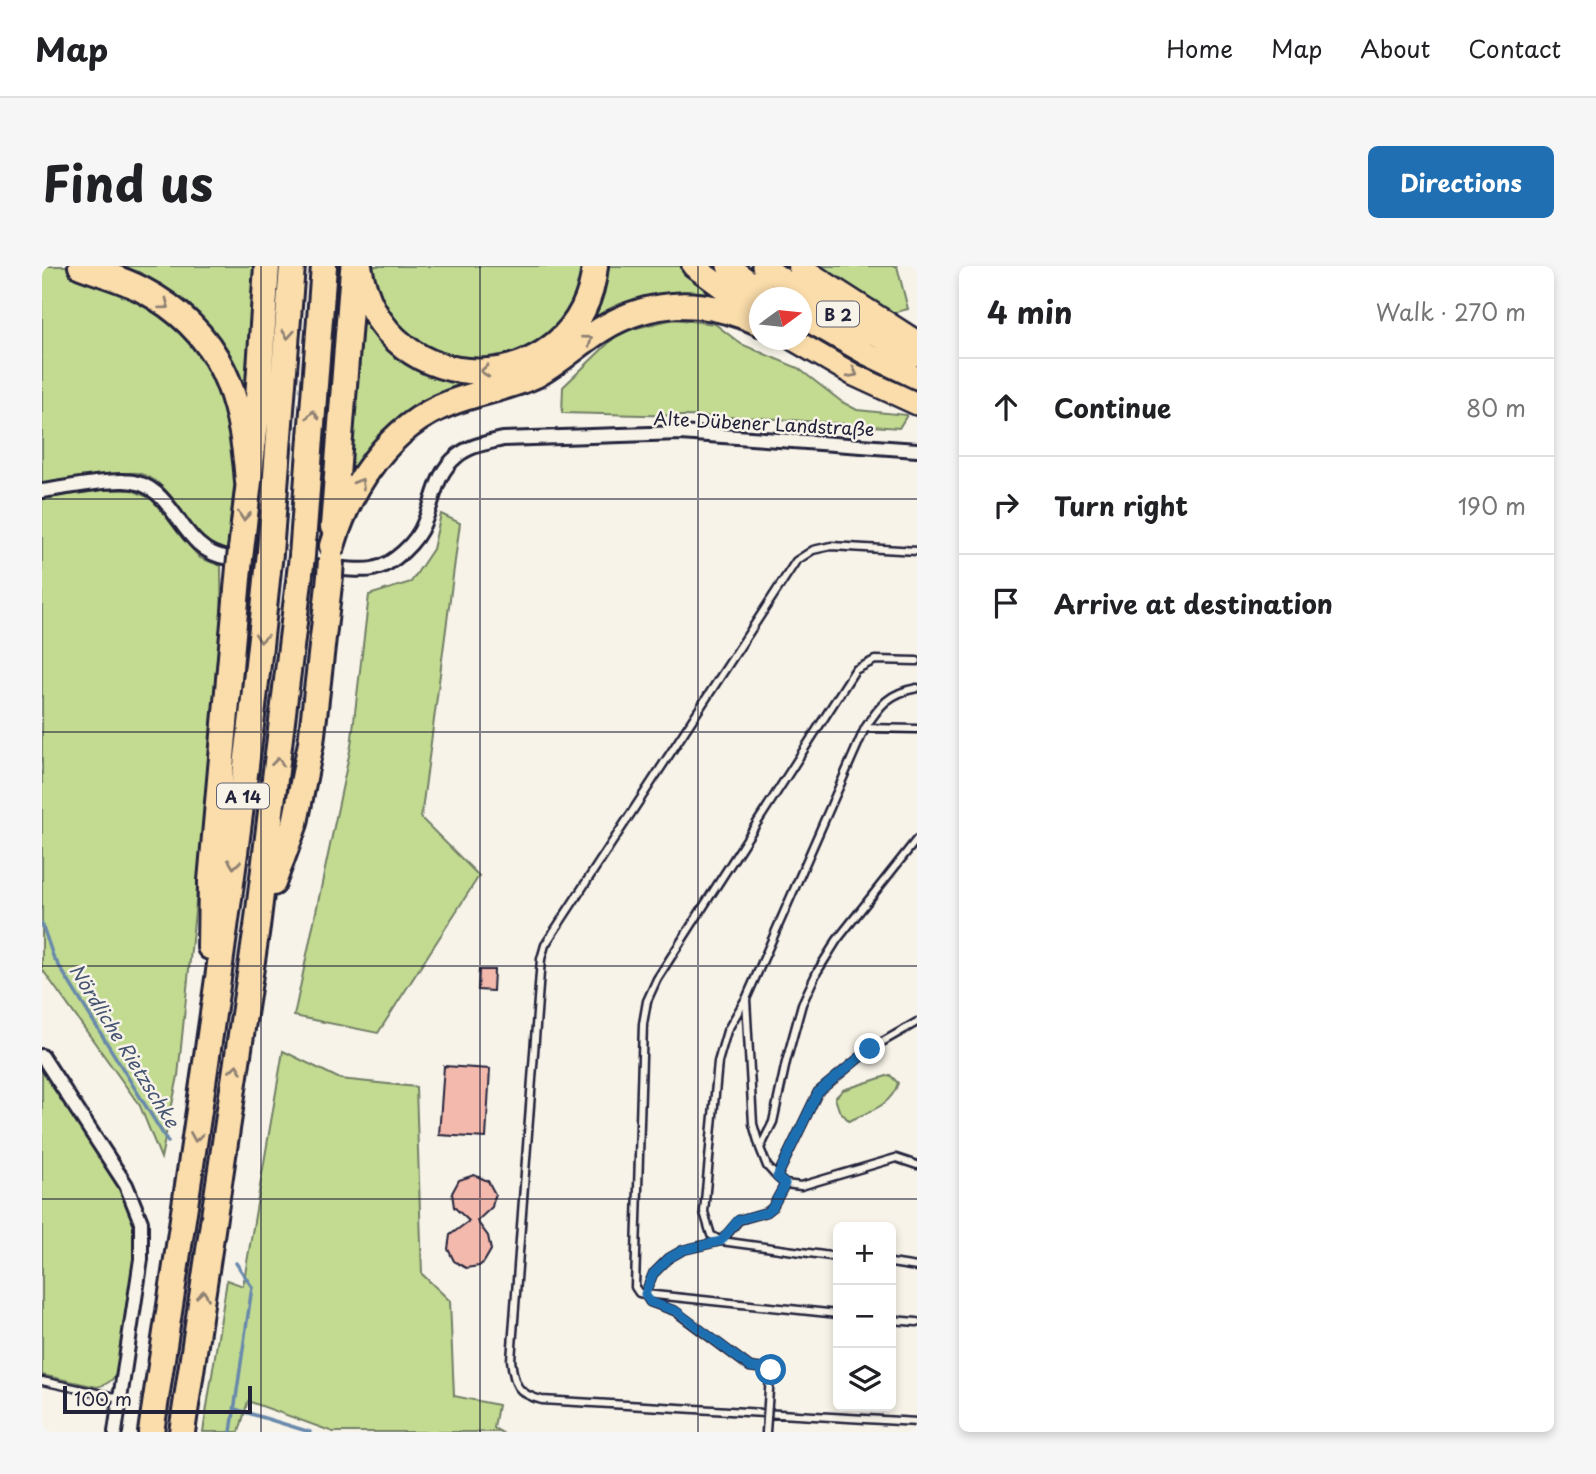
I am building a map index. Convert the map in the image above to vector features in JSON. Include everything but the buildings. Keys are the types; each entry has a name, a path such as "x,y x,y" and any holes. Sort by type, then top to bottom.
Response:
{"highway":[{"path":"81,266 116,278 156,298 178,314 206,344 225,373 237,402 248,482"},
{"path":"213,1021 211,881 236,558 257,413 267,266"},
{"name":"A 14","path":"151,1432 213,1021 245,779 269,562 292,266"},
{"name":"A 14","path":"182,1432 257,927 301,565 324,266"},
{"path":"356,266 369,302 378,318 398,341 423,360 440,367 458,372 484,372 510,368 532,359 563,336 582,309 595,266"},
{"path":"333,563 334,494 356,266"},
{"path":"693,266 749,306"},
{"path":"727,266 757,287"},
{"name":"B 2","path":"762,266 796,290 878,337 917,355"},
{"path":"799,266 917,344"},
{"path":"257,927 297,812 310,743 339,523 371,464 398,436 446,404 535,376 602,329 642,311 681,304 702,305 727,310 749,319"},
{"name":"B 2","path":"812,323 917,378"},
{"path":"811,350 855,375 917,404"}],"street":[{"name":"Alte Dübener Landstraße","path":"333,563 374,569 395,558 412,543 424,524 434,488 443,470 459,454 478,444 503,439 680,433 917,450"},
{"path":"42,491 125,480 153,489 167,503 194,542 204,549 236,558"},
{"path":"42,1056 126,1185 141,1222 141,1259 115,1432"}],"lane":[{"path":"917,551 831,546 813,550 796,561 545,945 541,959 511,1360 513,1377 519,1389 528,1397 542,1400 917,1422"},
{"path":"833,1313 645,1294 639,1293 635,1287 633,1279 643,1024 647,1001 657,979 855,670 875,660 917,661"},
{"path":"721,1241 712,1235 704,1212 718,1062 727,1031 746,999 865,727 882,702 905,690 917,688"},
{"path":"865,727 917,729"},
{"path":"760,1148 773,1122 802,1004 817,972 837,940 917,839"},
{"path":"746,999 753,1124 767,1166 777,1177 785,1184 801,1186 896,1158 917,1166"},
{"path":"777,1177 818,1092 870,1049 917,1022"},
{"path":"721,1241 738,1220 767,1212 772,1208 785,1184"},
{"path":"645,1294 653,1274 669,1258 683,1250 721,1241 833,1256"},
{"path":"896,1265 917,1267"},
{"path":"645,1294 650,1302 676,1311 750,1367 771,1370 766,1432"},
{"path":"896,1320 917,1322"},
{"path":"42,1381 120,1398"}],"green space":[{"path":"42,266 68,266 105,280 153,305 204,349 238,448 227,552 207,545 197,537 162,487 138,473 42,485"},
{"path":"109,266 260,266 249,400 243,399 228,363"},
{"path":"367,266 585,266 584,281 564,319 541,343 508,360 461,361 423,350 389,323"},
{"path":"604,266 680,266 722,299 576,338"},
{"path":"820,266 897,266 908,309 892,313 859,294"},
{"path":"360,301 369,320 478,379 474,387 352,481 344,481"},
{"path":"674,319 715,324 749,350 755,350 798,368 842,402 857,410 907,415 899,428 763,418 562,413 563,387 620,332"},
{"path":"102,490 132,490 152,499 200,558 221,566 222,649 178,1076 161,1158 140,1106 42,969 42,499"},
{"path":"441,514 460,523 421,818 479,876 378,1033 294,1016 351,746 369,595 411,582 433,549"},
{"path":"283,1051 340,1079 416,1087 422,1274 450,1301 454,1396 498,1405 494,1428 501,1432 333,1432 248,1401 239,1432 203,1432 227,1280 243,1286"},
{"path":"42,1066 122,1189 135,1223 136,1249 119,1367 111,1380 97,1387 42,1375"},
{"path":"890,1075 898,1083 895,1091 879,1107 849,1121 839,1110 835,1098 843,1090"}],"waterway":[{"name":"Nördliche Rietzschke","path":"42,924 53,956 168,1142"},
{"name":"Nördliche Rietzschke","path":"231,1432 252,1287 236,1263"},
{"path":"235,1409 310,1432"}],"tunnel":[{"path":"236,559 333,568"}],"route":[{"path":"771,1370 750,1367 676,1311 650,1302 645,1294 648,1284 653,1274 669,1258 683,1250 721,1241 738,1220 767,1212 772,1208 785,1184 777,1177 818,1092 870,1049"}]}
